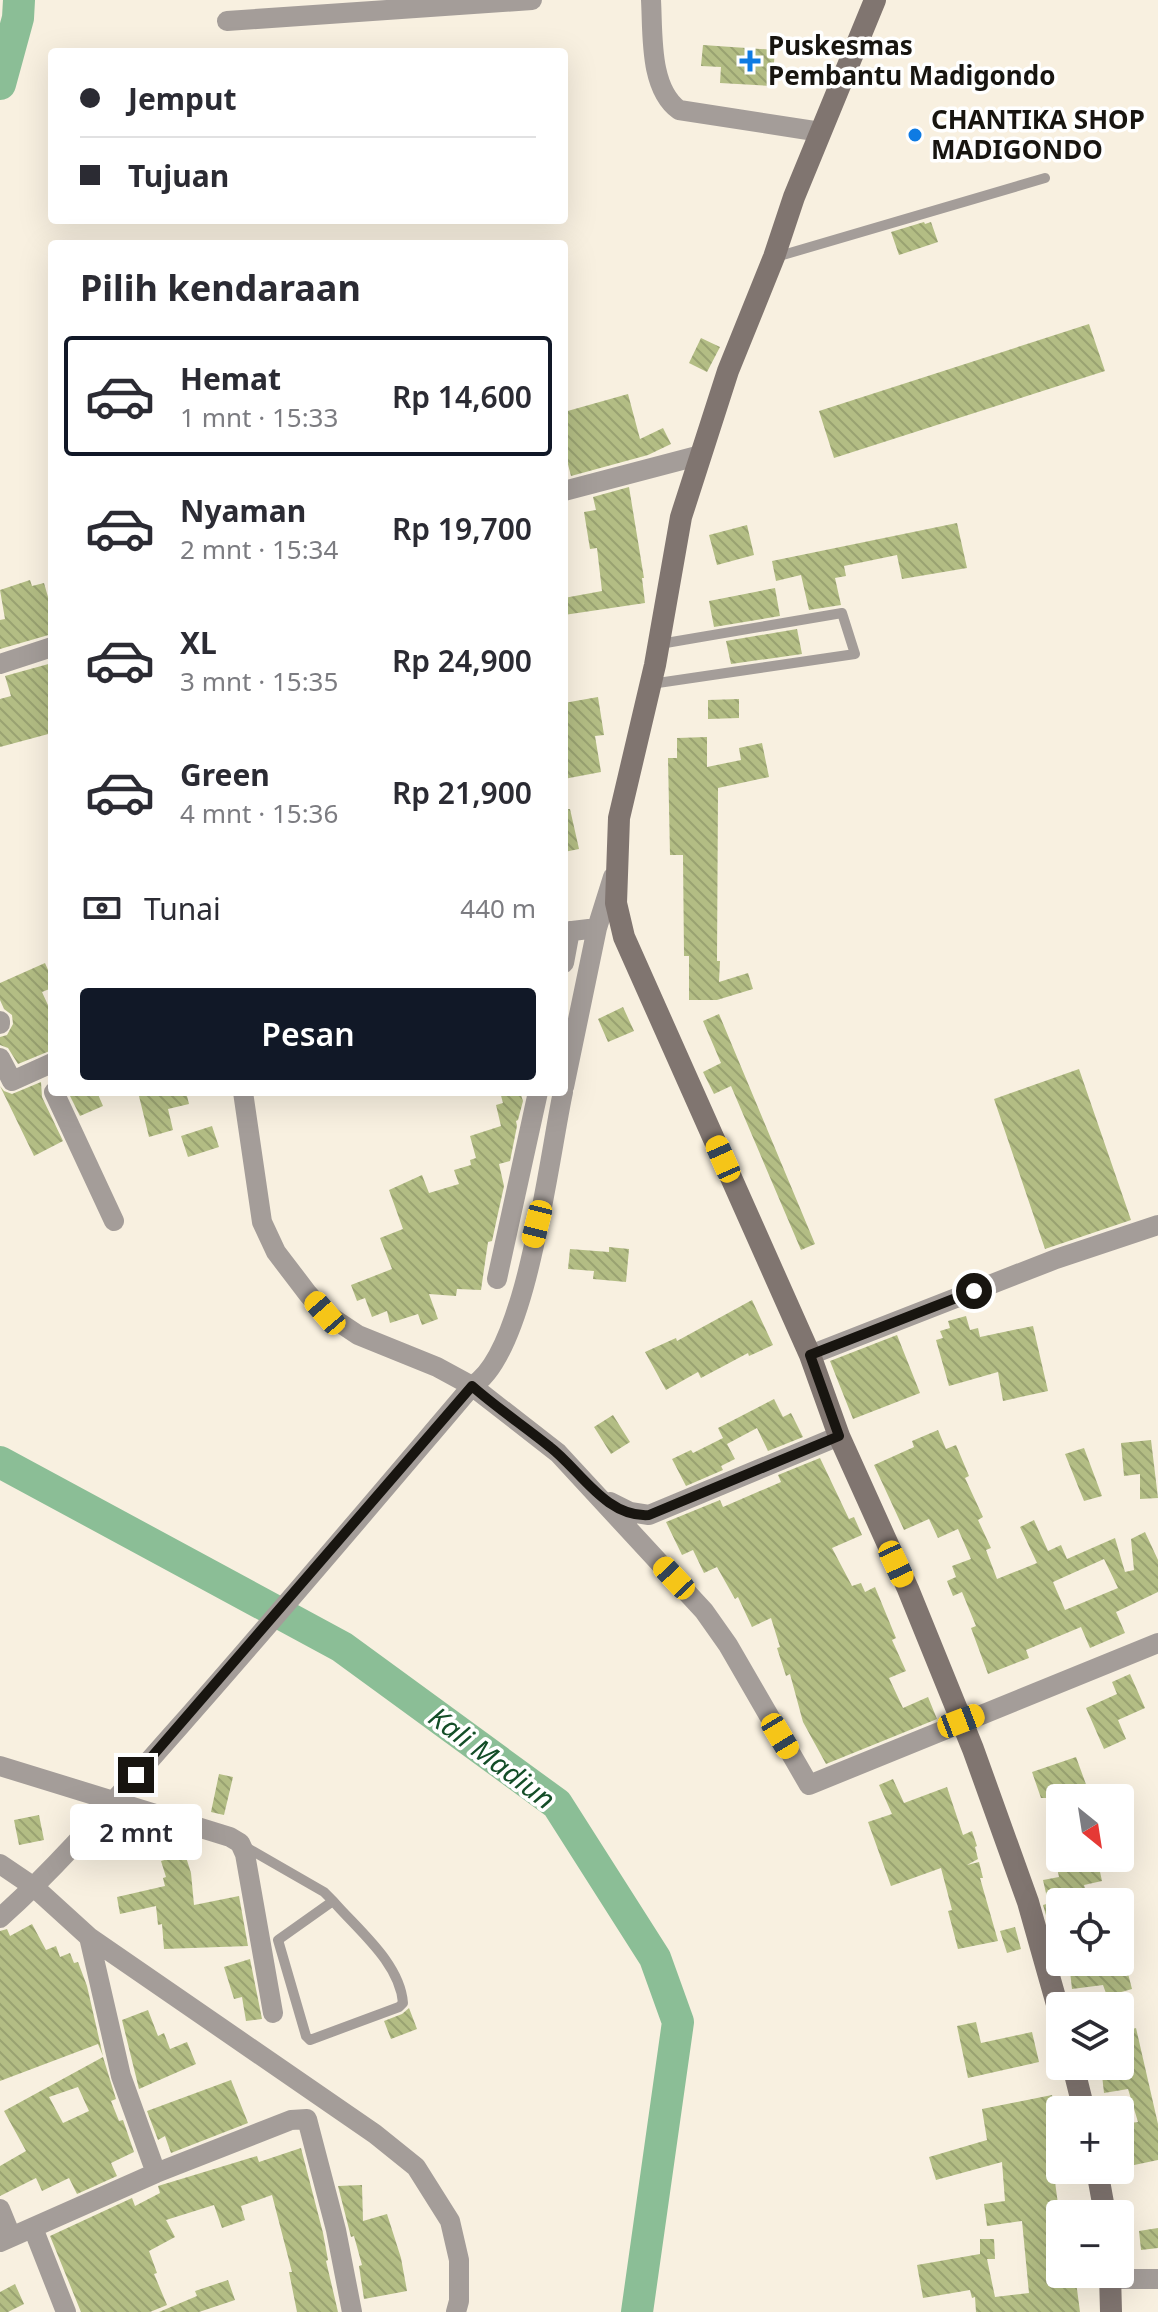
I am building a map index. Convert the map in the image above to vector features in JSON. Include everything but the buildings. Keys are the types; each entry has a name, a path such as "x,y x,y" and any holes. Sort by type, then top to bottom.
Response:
{"main road":[{"path":"875,0 794,197 774,257 728,371 681,517 651,684 619,818 616,903 624,937 810,1355 839,1436 908,1589 1028,1902 1053,1992"},
{"path":"1110,2288 1111,2312"}],"street":[{"path":"227,21 329,7 532,0"},
{"path":"651,0 656,62 664,94 670,104 679,110 821,132"},
{"path":"568,490 701,455"},
{"path":"0,664 48,648"},
{"path":"568,1070 597,928 616,867"},
{"path":"568,932 597,928"},
{"path":"0,1058 6,1084 47,1065"},
{"path":"56,1096 114,1221"},
{"path":"244,1096 262,1222 276,1252 308,1294 325,1313 358,1335 437,1367 472,1386 558,1453 704,1611 728,1645 809,1785 1158,1643"},
{"path":"497,1279 537,1096"},
{"path":"0,1918 34,1887 111,1804 492,1366 515,1317 563,1096"},
{"path":"810,1355 1056,1259 1158,1225"},
{"path":"597,1495 630,1512 649,1515 839,1436"},
{"path":"0,1766 240,1843 245,1854 273,2013"},
{"path":"0,1864 34,1887 89,1937 375,2134 416,2167 450,2221 459,2260 456,2312"},
{"path":"89,1937 121,2076 156,2173"},
{"path":"0,2209 6,2239 156,2173 291,2120 307,2119 336,2230 352,2312"},
{"path":"33,2228 66,2312"},
{"path":"1134,2278 1158,2279"}],"lane":[{"path":"774,257 1045,178"},
{"path":"651,684 855,654 842,613 659,644"},
{"path":"240,1843 324,1892 333,1901 386,1963 402,1989 403,2003 399,2007 310,2040 301,2022 278,1940 333,1901"}],"waterway":[{"name":"Kali Madiun","path":"0,84 18,18 19,0"},
{"name":"Kali Madiun","path":"0,1462 342,1647 557,1804 655,1958 678,2022 637,2312"}],"place":[{"name":"Puskesmas Pembantu Madigondo","path":"750,61"},
{"name":"CHANTIKA SHOP MADIGONDO","path":"915,135"}],"route":[{"path":"136,1775 472,1386 558,1453 597,1495 630,1512 649,1515 839,1436 810,1355 974,1291"}]}
